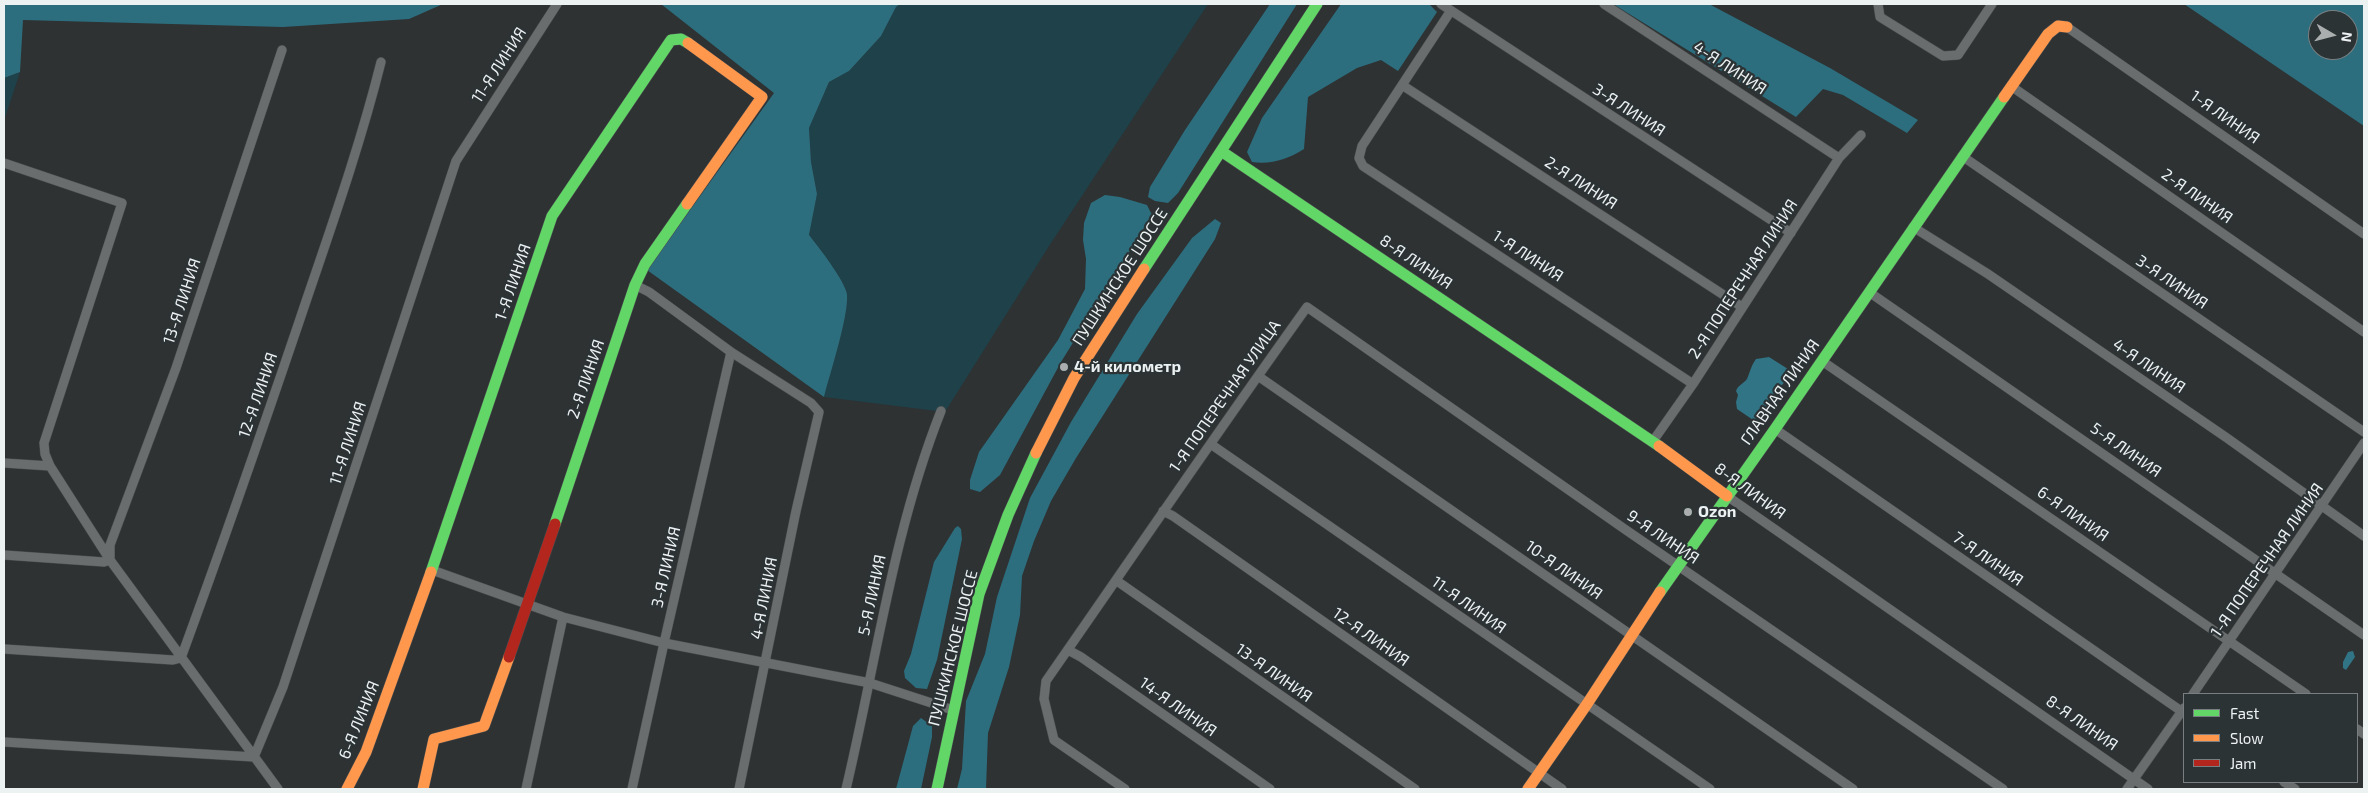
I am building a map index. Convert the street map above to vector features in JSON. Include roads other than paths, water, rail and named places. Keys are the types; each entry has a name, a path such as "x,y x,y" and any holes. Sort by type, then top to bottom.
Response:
{"street":[{"name":"11-Я ЛИНИЯ","path":"254,757 283,687 456,161 557,4"},
{"name":"ПУШКИНСКОЕ ШОССЕ","path":"937,789 979,594 1008,515 1046,429 1084,363 1317,4"},
{"name":"3-Я ЛИНИЯ","path":"1441,4 1450,12 1791,233"},
{"name":"4-Я ЛИНИЯ","path":"1604,4 1839,158"},
{"path":"1878,4 1880,17 1943,56 1958,55 1992,4"},
{"path":"1402,85 1450,12"},
{"name":"ГЛАВНАЯ ЛИНИЯ","path":"1528,789 1587,704 1677,565 1775,429 2011,86 2048,34 2058,26 2067,27"},
{"name":"1-Я ЛИНИЯ","path":"2067,27 2364,234"},
{"name":"1-Я ЛИНИЯ","path":"399,662 552,216 671,40 682,39 695,46 762,97"},
{"name":"13-Я ЛИНИЯ","path":"107,561 110,545 176,368 282,50"},
{"name":"12-Я ЛИНИЯ","path":"181,658 222,547 338,207 371,103 381,62"},
{"name":"1-Я ЛИНИЯ","path":"1402,85 1362,146 1359,158 1363,166 1693,384"},
{"name":"2-Я ЛИНИЯ","path":"1402,85 1742,307"},
{"name":"2-Я ЛИНИЯ","path":"2011,86 2364,332"},
{"name":"2-Я ЛИНИЯ","path":"423,789 434,739 484,726 528,605 635,285 646,264 762,97"},
{"name":"2-Я ПОПЕРЕЧНАЯ ЛИНИЯ","path":"1653,440 1693,384 1839,158 1861,134"},
{"name":"8-Я ЛИНИЯ","path":"1221,151 1653,440 1727,496 2148,789"},
{"name":"3-Я ЛИНИЯ","path":"1962,156 2364,432"},
{"path":"4,163 122,202 44,443 45,454 50,466 107,561 278,789"},
{"name":"4-Я ЛИНИЯ","path":"1913,227 1988,274 2228,438 2364,536"},
{"path":"635,285 649,292 731,352"},
{"name":"5-Я ЛИНИЯ","path":"1869,292 2364,635"},
{"name":"1-Я ПОПЕРЕЧНАЯ УЛИЦА","path":"1125,789 1054,740 1044,699 1046,681 1117,581 1168,503 1212,445 1307,307"},
{"name":"9-Я ЛИНИЯ","path":"1307,307 2003,789"},
{"name":"3-Я ЛИНИЯ","path":"632,789 731,352"},
{"name":"4-Я ЛИНИЯ","path":"731,352 811,403 819,412 796,511 739,789"},
{"name":"6-Я ЛИНИЯ","path":"1822,361 2305,693"},
{"name":"10-Я ЛИНИЯ","path":"1258,376 1853,789"},
{"name":"5-Я ЛИНИЯ","path":"846,789 908,508 924,454 941,411"},
{"name":"7-Я ЛИНИЯ","path":"1775,429 2183,710"},
{"name":"1-Я ПОПЕРЕЧНАЯ ЛИНИЯ","path":"2194,693 2364,443"},
{"name":"11-Я ЛИНИЯ","path":"1212,445 1710,789"},
{"path":"4,463 50,466"},
{"name":"12-Я ЛИНИЯ","path":"1163,511 1182,522 1562,789"},
{"path":"4,555 107,561"},
{"path":"432,570 563,617 664,643 870,683 953,710"},
{"name":"13-Я ЛИНИЯ","path":"1117,581 1415,789"},
{"path":"526,789 563,617"},
{"path":"4,649 173,660 181,658"},
{"name":"14-Я ЛИНИЯ","path":"1068,650 1081,657 1270,789"},
{"name":"6-Я ЛИНИЯ","path":"347,789 366,752 399,662"},
{"path":"2127,789 2183,712"},
{"path":"4,742 254,757"}],"place":[{"name":"4-й километр","path":"1064,367"},
{"name":"Ozon","path":"1688,512"}]}
